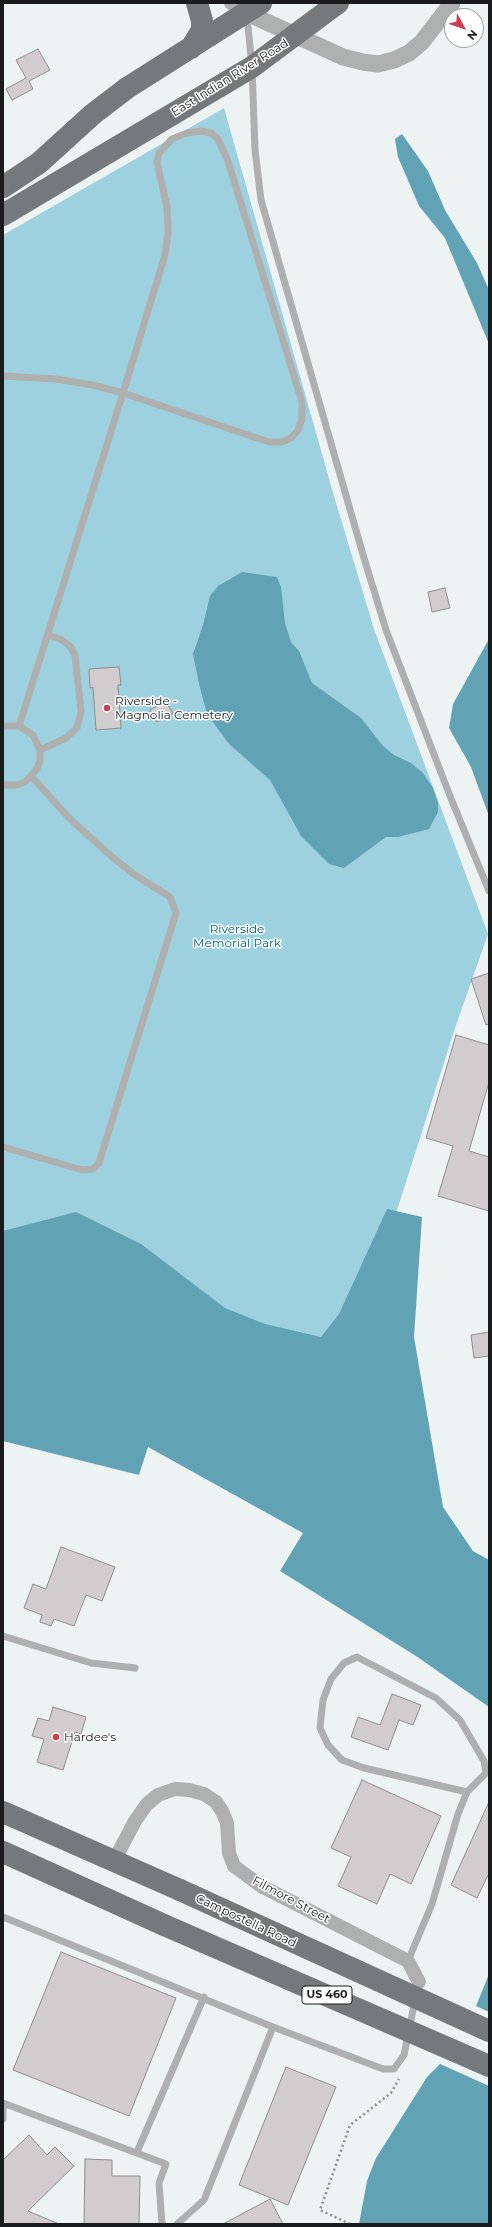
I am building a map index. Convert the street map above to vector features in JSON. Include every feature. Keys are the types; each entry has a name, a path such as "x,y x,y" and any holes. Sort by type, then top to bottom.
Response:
{"main road":[{"path":"191,48 202,30 202,21 197,3"},
{"path":"298,35 338,3"},
{"path":"3,188 39,163 93,114 127,88 191,48 247,6"},
{"name":"East Indian River Road","path":"3,215 252,67 298,35"},
{"name":"Campostella Road","path":"3,1812 180,1890 489,2032"},
{"name":"US 460","path":"3,1852 164,1925 489,2066"}],"street":[{"name":"East Indian River Road","path":"298,35 342,57 378,64 394,60 409,53 422,42 452,3"},
{"path":"247,6 298,35"},
{"name":"Filmore Street","path":"114,1861 147,1804 158,1795 175,1790 189,1790 204,1794 216,1802 222,1811 227,1823 229,1854 234,1866 243,1874 261,1886 408,1962"},
{"path":"408,1962 419,1982"}],"lane":[{"path":"247,6 258,182 285,284 386,630 489,891"},
{"path":"3,376 56,378 93,385 123,393 275,443 291,438 298,430 302,419 302,402 228,161 218,139 211,133 201,131 187,133 172,140 159,153 157,163 167,207 168,231 165,255 123,393 19,726"},
{"path":"40,750 66,738 77,728 82,711 75,656 70,646 60,638 47,635"},
{"path":"3,726 19,726 33,735 40,750 39,764 32,777 17,785 3,785"},
{"path":"3,1147 82,1170 93,1169 99,1163 176,913 170,897 135,875 111,856 69,818 32,777"},
{"path":"3,1636 91,1663 135,1668"},
{"path":"408,1962 432,1904 458,1814 468,1792 487,1774 484,1761 460,1720 436,1698 357,1657 344,1663 331,1679 323,1700 320,1728 328,1745 342,1760 364,1768 468,1792"},
{"path":"3,1917 383,2069 394,2069 404,2054 419,1982"},
{"path":"137,2152 204,1997"},
{"path":"177,2224 204,2200 273,2026"},
{"path":"3,2119 3,2103 166,2164 159,2183 162,2224"}],"path":[{"path":"350,2224 320,2210 350,2125 391,2093 402,2073"}],"green space":[{"name":"Riverside Memorial Park","path":"224,108 334,496 374,629 488,934 455,1028 322,1446 3,1337 3,235"}],"shaded area":[{"path":"402,134 428,171 445,210 477,263 489,290 489,344 445,238 419,206 398,157 395,139"},
{"path":"242,572 277,577 281,587 285,623 291,642 299,651 312,683 361,718 383,746 394,755 411,763 423,773 433,788 438,803 438,812 429,829 398,837 386,837 344,868 329,864 301,836 270,780 229,744 207,714 193,654 203,625 210,596 218,586"},
{"path":"489,639 489,816 471,767 449,728 453,704"},
{"path":"387,1209 422,1217 414,1337 443,1507 473,1551 489,1560 489,1707 416,1656 280,1571 303,1533 148,1447 139,1475 3,1441 3,1231 76,1212 141,1244 225,1308 265,1324 321,1337 339,1314"},
{"path":"489,1974 489,2224 359,2224 367,2181 376,2158 427,2077 461,2043"}],"pier":[{"path":"474,2005 489,2012 489,2086 438,2063 459,2042"}],"building":[{"path":"38,49 50,70 29,81 33,89 12,100 6,89 26,78 16,60"},
{"path":"445,588 450,608 432,612 428,592"},
{"name":"Riverside - Magnolia Cemetery","path":"119,667 121,685 118,685 121,728 96,730 93,687 90,688 89,669"},
{"path":"165,701 173,713 157,722 150,710"},
{"path":"489,973 489,1024 486,1025 471,979"},
{"path":"456,1035 489,1045 489,1082 469,1151 489,1157 489,1211 438,1196 453,1146 426,1138"},
{"path":"489,1332 489,1356 474,1358 471,1335"},
{"path":"61,1547 115,1567 102,1601 86,1595 74,1626 54,1619 51,1626 40,1622 42,1615 24,1608 33,1584 46,1589"},
{"path":"392,1694 421,1705 413,1725 399,1720 388,1750 351,1737 358,1717 380,1725"},
{"name":"Hardee's","path":"53,1707 86,1717 81,1734 75,1732 63,1770 37,1762 44,1739 32,1736 38,1718 49,1721"},
{"path":"362,1780 441,1816 411,1884 390,1874 377,1904 338,1886 351,1857 331,1848"},
{"path":"489,1802 489,1873 477,1898 451,1885"},
{"path":"61,1952 176,1998 129,2116 13,2070"},
{"path":"286,2067 336,2087 288,2205 239,2185"},
{"path":"29,2135 47,2155 55,2147 74,2166 28,2211 59,2224 3,2224 3,2160"},
{"path":"85,2159 112,2160 112,2176 140,2176 139,2224 84,2224"},
{"path":"270,2199 283,2224 223,2224"}],"place":[{"name":"Riverside - Magnolia Cemetery","path":"107,708"},
{"name":"Hardee's","path":"56,1737"}]}
